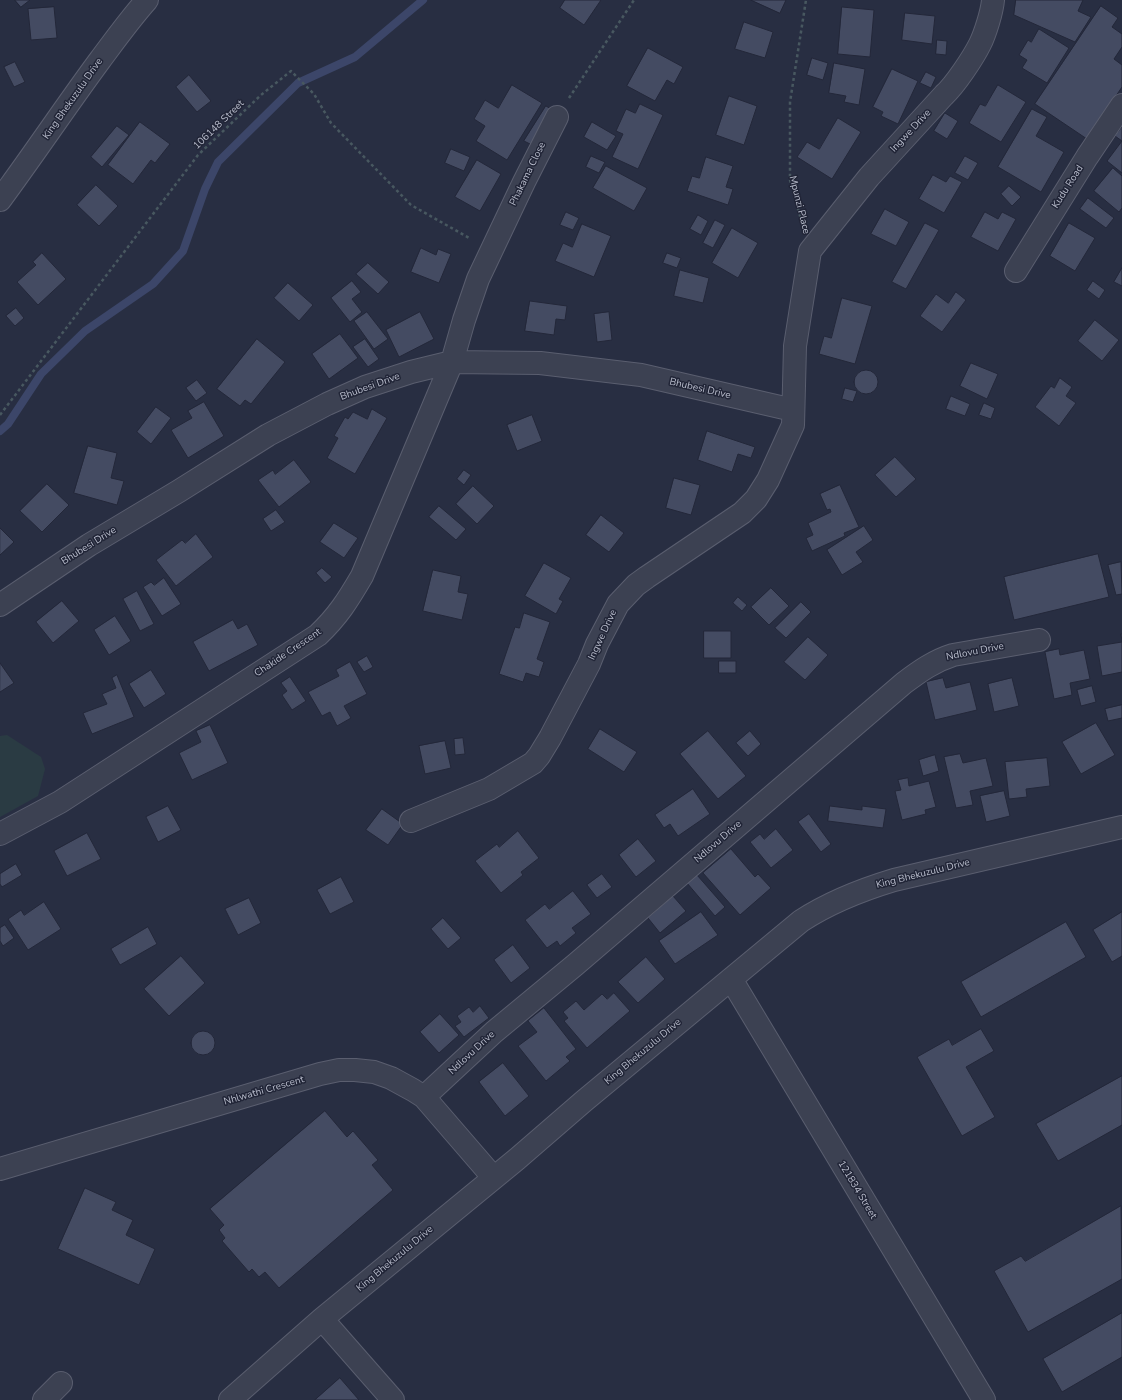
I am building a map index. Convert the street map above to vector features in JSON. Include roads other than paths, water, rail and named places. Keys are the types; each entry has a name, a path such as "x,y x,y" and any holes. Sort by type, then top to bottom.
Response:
{"street":[{"name":"King Bhekuzulu Drive","path":"0,200 74,95 133,15 147,0"},
{"name":"Ingwe Drive","path":"411,821 488,789 534,763 540,756 550,738 589,664 597,644 618,604 636,585 742,513 756,499 768,480 793,425 794,346 810,251 868,177 952,88 980,44 993,0"},
{"name":"Kudu Road","path":"1016,271 1087,157 1122,105"},
{"name":"Phakama Close","path":"452,362 478,279 557,117"},
{"name":"Bhubesi Drive","path":"0,606 89,545 268,435 326,404 365,388 412,372 452,362 540,363 641,375 793,410"},
{"name":"Chakide Crescent","path":"0,834 60,802 318,635 333,621 346,604 362,576 452,362"},
{"name":"Ndlovu Drive","path":"424,1097 494,1032 575,965 904,682 922,669 941,659 953,655 1039,640"},
{"name":"King Bhekuzulu Drive","path":"230,1400 322,1319 493,1177 517,1159 584,1101 801,921 817,911 857,892 894,880 1122,827"},
{"name":"121834 Street","path":"731,979 984,1400"},
{"name":"Nhlwathi Crescent","path":"0,1169 320,1074 339,1070 355,1070 374,1072 391,1078 424,1097 493,1177"},
{"path":"322,1319 393,1400"},
{"path":"44,1400 61,1383"}],"waterway":[{"path":"0,431 8,424 41,374 85,331 153,284 183,251 205,189 218,162 298,83 355,57 423,0"}]}
